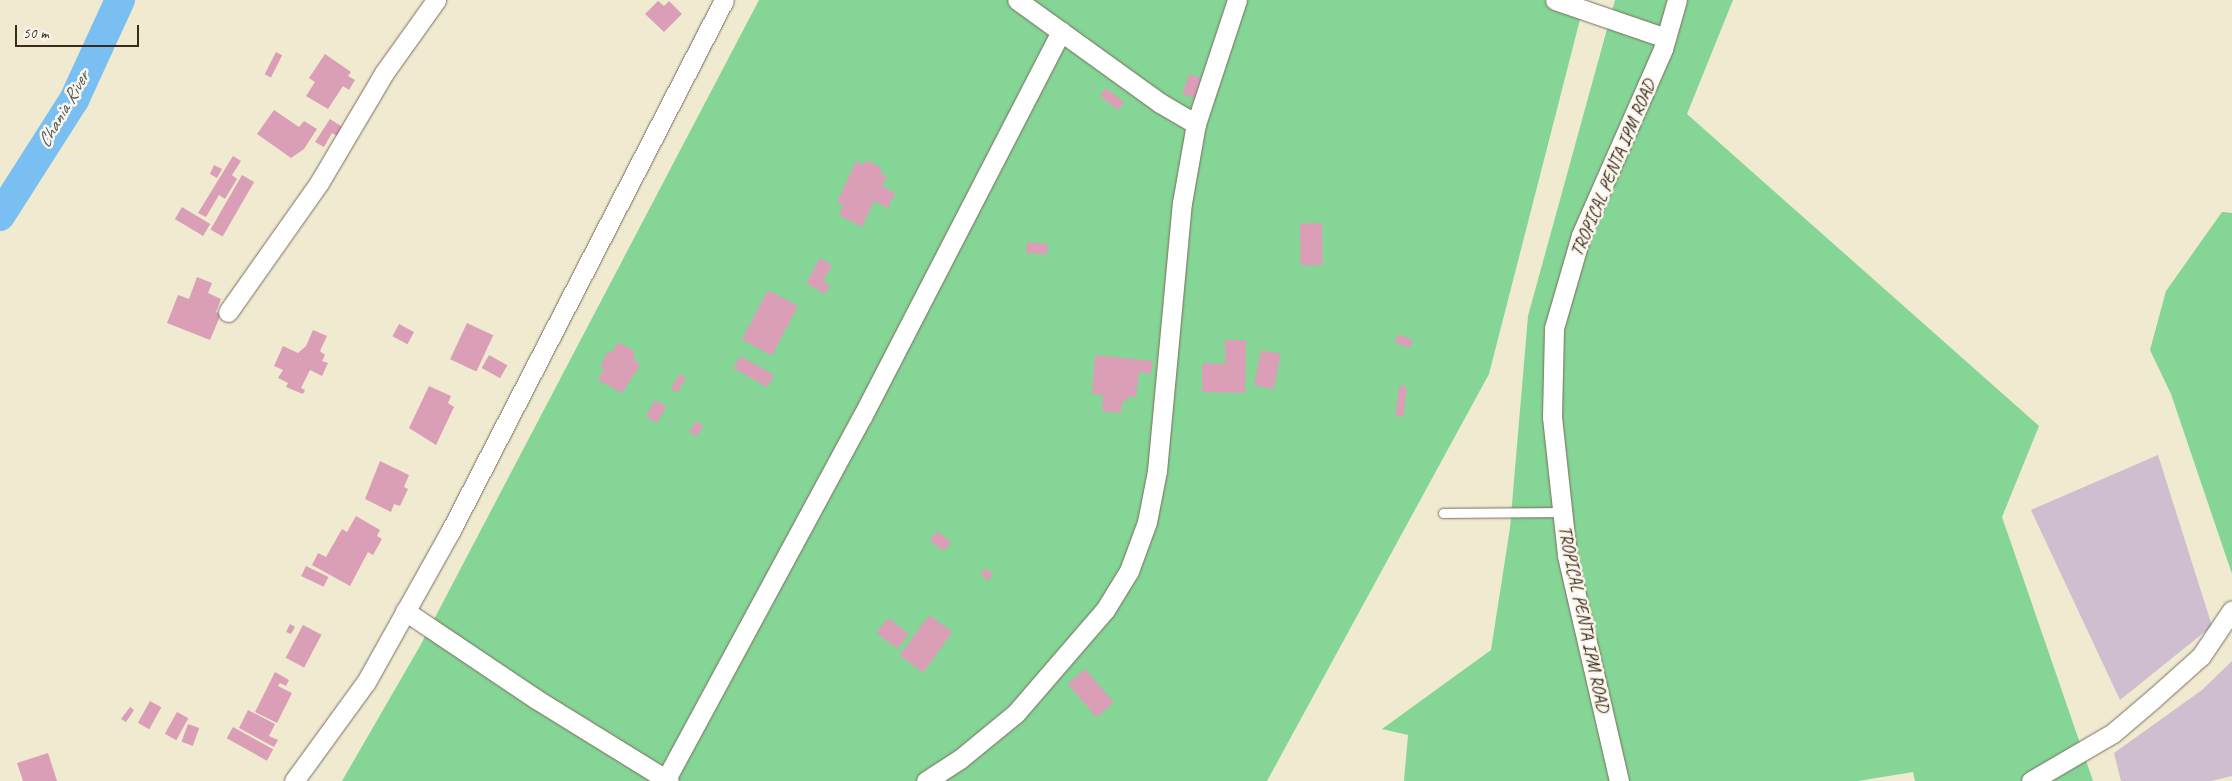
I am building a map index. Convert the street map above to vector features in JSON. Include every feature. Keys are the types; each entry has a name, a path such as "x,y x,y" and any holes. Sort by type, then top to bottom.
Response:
{"street":[{"path":"228,312 319,183 384,72 436,0"},
{"path":"294,781 349,707 450,532 724,0"},
{"path":"1017,0 1160,103 1196,124"},
{"path":"926,781 960,759 1016,713 1105,610 1129,571 1147,522 1157,471 1182,202 1196,124 1237,0"},
{"path":"1556,0 1666,38"},
{"name":"TROPICAL PENTA IPM ROAD","path":"1619,781 1567,555 1552,417 1554,328 1581,235 1620,151 1666,38 1677,0"},
{"path":"405,612 536,699 667,780 862,417 1061,32"},
{"path":"2031,781 2113,733 2201,656 2232,610"}],"lane":[{"path":"1443,514 1561,512"}],"shaded area":[{"path":"2158,455 2212,626 2120,700 2031,510"},
{"path":"2232,661 2232,776 2211,781 2121,781 2114,753 2202,690"}],"green space":[{"path":"759,0 1585,0 1489,374 1267,781 342,781 420,646"},
{"path":"1615,0 1733,0 1687,114 2039,426 2002,517 2093,781 1915,781 1913,772 1858,781 1404,781 1408,735 1382,729 1491,650 1510,528 1528,316"},
{"path":"2222,212 2232,213 2232,574 2171,394 2150,350 2166,291"}],"building":[{"path":"658,1 664,6 669,1 682,14 664,32 645,14"},
{"path":"276,52 282,55 271,77 265,74"},
{"path":"325,54 351,72 348,76 355,80 349,90 343,86 328,109 306,96 315,82 309,78"},
{"path":"1189,74 1201,78 1195,98 1183,94"},
{"path":"1106,88 1124,102 1118,110 1100,96"},
{"path":"274,110 299,127 304,121 317,129 304,149 291,158 257,134"},
{"path":"330,119 344,128 339,137 332,133 324,147 315,142"},
{"path":"233,156 241,161 232,175 237,179 225,199 219,195 206,217 198,213"},
{"path":"866,160 882,168 880,173 887,176 882,186 895,193 888,208 874,201 862,227 839,215 843,205 837,202 856,161 864,165"},
{"path":"214,165 222,169 217,178 210,174"},
{"path":"242,175 254,182 223,237 210,230"},
{"path":"182,207 210,224 203,236 175,219"},
{"path":"1300,223 1322,223 1323,265 1301,265"},
{"path":"1027,242 1048,244 1047,255 1026,253"},
{"path":"820,258 832,265 823,281 830,285 825,294 806,283"},
{"path":"197,277 212,283 208,293 221,299 216,312 221,314 210,340 167,323 178,295 189,299"},
{"path":"768,290 798,306 772,355 742,339"},
{"path":"467,323 493,335 476,372 450,359"},
{"path":"399,324 414,332 407,344 392,336"},
{"path":"313,330 327,336 320,351 325,355 322,361 328,363 322,376 310,370 301,388 305,390 303,394 286,387 288,383 278,378 283,370 274,366 283,346 298,353 306,346"},
{"path":"1398,334 1413,340 1409,348 1395,342"},
{"path":"1225,340 1246,340 1245,393 1202,392 1202,363 1225,364"},
{"path":"618,342 634,351 634,359 640,365 622,393 598,380 604,368 600,366 608,351 612,353"},
{"path":"1261,350 1281,354 1274,389 1254,385"},
{"path":"489,355 507,365 500,378 482,368"},
{"path":"1095,355 1153,361 1151,374 1139,372 1136,397 1128,396 1127,402 1122,401 1121,413 1102,411 1103,395 1092,394"},
{"path":"740,356 774,375 767,387 733,368"},
{"path":"679,374 686,378 677,393 670,389"},
{"path":"429,386 451,396 448,403 454,407 436,445 409,428"},
{"path":"1399,386 1407,387 1403,417 1395,416"},
{"path":"655,400 666,406 657,423 646,417"},
{"path":"696,421 704,426 697,437 689,432"},
{"path":"380,461 409,475 404,487 408,489 400,506 394,504 391,512 365,499"},
{"path":"356,516 380,530 377,536 382,539 373,555 368,552 350,586 312,565 318,553 326,557 342,529 347,532"},
{"path":"937,531 951,542 944,552 930,540"},
{"path":"306,566 328,577 324,587 301,576"},
{"path":"985,568 993,574 988,580 980,574"},
{"path":"929,615 952,632 923,672 900,655"},
{"path":"888,618 909,634 897,649 877,633"},
{"path":"290,624 295,627 291,634 286,632"},
{"path":"303,625 322,635 304,668 286,658"},
{"path":"1085,669 1114,702 1097,717 1068,684"},
{"path":"275,672 289,680 286,686 280,683 278,686 292,693 277,723 255,712"},
{"path":"150,701 161,707 149,729 138,723"},
{"path":"130,707 134,710 126,722 121,719"},
{"path":"248,710 275,724 269,736 278,740 274,747 239,728"},
{"path":"177,712 188,718 176,740 165,734"},
{"path":"188,724 199,728 193,746 182,742"},
{"path":"233,727 273,749 267,761 227,738"},
{"path":"48,753 57,781 23,781 17,763"}],"waterway":[{"name":"Chania River","path":"0,216 74,100 120,0"}]}
